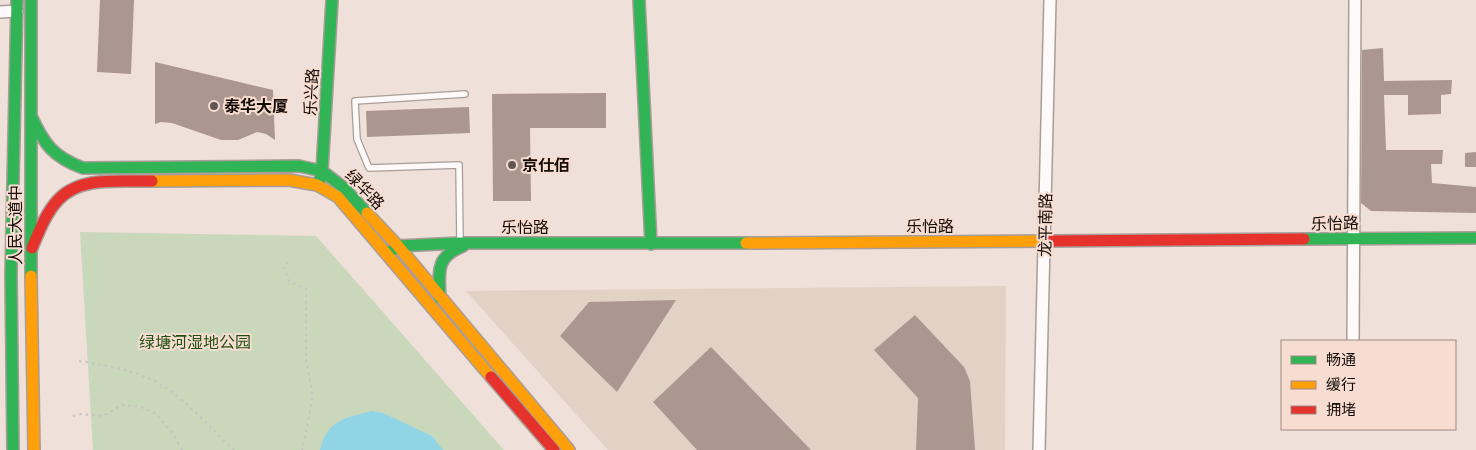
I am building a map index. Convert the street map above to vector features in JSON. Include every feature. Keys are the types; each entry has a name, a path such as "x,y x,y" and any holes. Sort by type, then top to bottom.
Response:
{"main road":[{"name":"人民大道中","path":"31,0 31,250 34,450"},
{"name":"乐兴路","path":"319,185 322,171 332,0"},
{"path":"639,0 651,244"},
{"name":"人民大道中","path":"13,450 11,274 17,6"},
{"name":"绿华路","path":"31,116 43,141 54,155 68,164 83,168 299,166 322,171 343,187 398,246 569,450"},
{"name":"绿华路","path":"31,250 45,219 58,200 72,189 95,182 280,178 308,181 319,185 338,196 554,450"},
{"name":"乐怡路","path":"398,246 465,243 651,244 1476,238"},
{"path":"440,298 440,265 443,257 465,243"},
{"path":"387,254 398,246"}],"street":[{"name":"龙平南路","path":"1039,450 1050,0"},
{"path":"1353,340 1355,0"},
{"path":"0,12 17,6"}],"lane":[{"path":"465,94 355,101 357,139 369,168 458,165 465,243"}],"path":[{"path":"288,262 284,267 289,281 306,289 306,359 313,397 302,450"},
{"path":"79,360 119,368 148,377 173,392 234,450"},
{"path":"73,416 80,414 103,416 122,405 141,407 155,413 173,434 182,450"}],"shaded area":[{"path":"1006,286 1005,450 608,450 466,291"}],"green space":[{"name":"绿塘河湿地公园","path":"80,232 316,236 504,450 93,450"}],"water":[{"path":"372,411 383,413 432,436 443,450 320,450 327,432 332,426 353,416"}],"building":[{"path":"100,0 134,0 131,74 97,72"},
{"path":"1383,48 1384,81 1452,80 1451,94 1441,95 1441,114 1408,115 1408,95 1384,95 1386,150 1443,150 1442,164 1431,164 1432,183 1476,187 1476,213 1371,211 1361,203 1362,50"},
{"name":"泰华大厦","path":"155,62 273,90 275,140 266,134 257,132 238,140 221,140 172,123 161,122 155,124"},
{"name":"京仕佰","path":"606,93 606,128 530,128 531,201 493,201 492,94"},
{"path":"469,107 470,133 367,137 366,111"},
{"path":"1476,152 1476,167 1465,167 1465,153"},
{"path":"676,300 617,392 560,336 589,302"},
{"path":"915,315 964,367 970,381 975,450 916,450 918,398 874,350"},
{"path":"711,347 811,450 697,450 653,402"}],"traffic: fast":[{"path":"13,450 11,274 17,0"},
{"path":"31,0 31,276"},
{"path":"320,180 332,0"},
{"path":"639,0 651,244"},
{"path":"31,116 45,142 64,159 83,168 299,166 322,171 343,187 367,213"},
{"path":"1304,239 1476,238"},
{"path":"387,254 398,246 460,243 746,243"},
{"path":"440,298 439,273 443,260 454,250 463,246"}],"traffic: slow":[{"path":"152,181 289,180 317,185 338,197 491,377"},
{"path":"367,213 398,246 569,450"},
{"path":"746,243 1049,241"},
{"path":"31,276 34,450"}],"traffic: jam":[{"path":"32,248 43,222 58,200 67,192 90,183 152,181"},
{"path":"1049,241 1304,239"},
{"path":"491,377 554,450"}],"place":[{"name":"泰华大厦","path":"214,106"},
{"name":"京仕佰","path":"512,165"}]}
